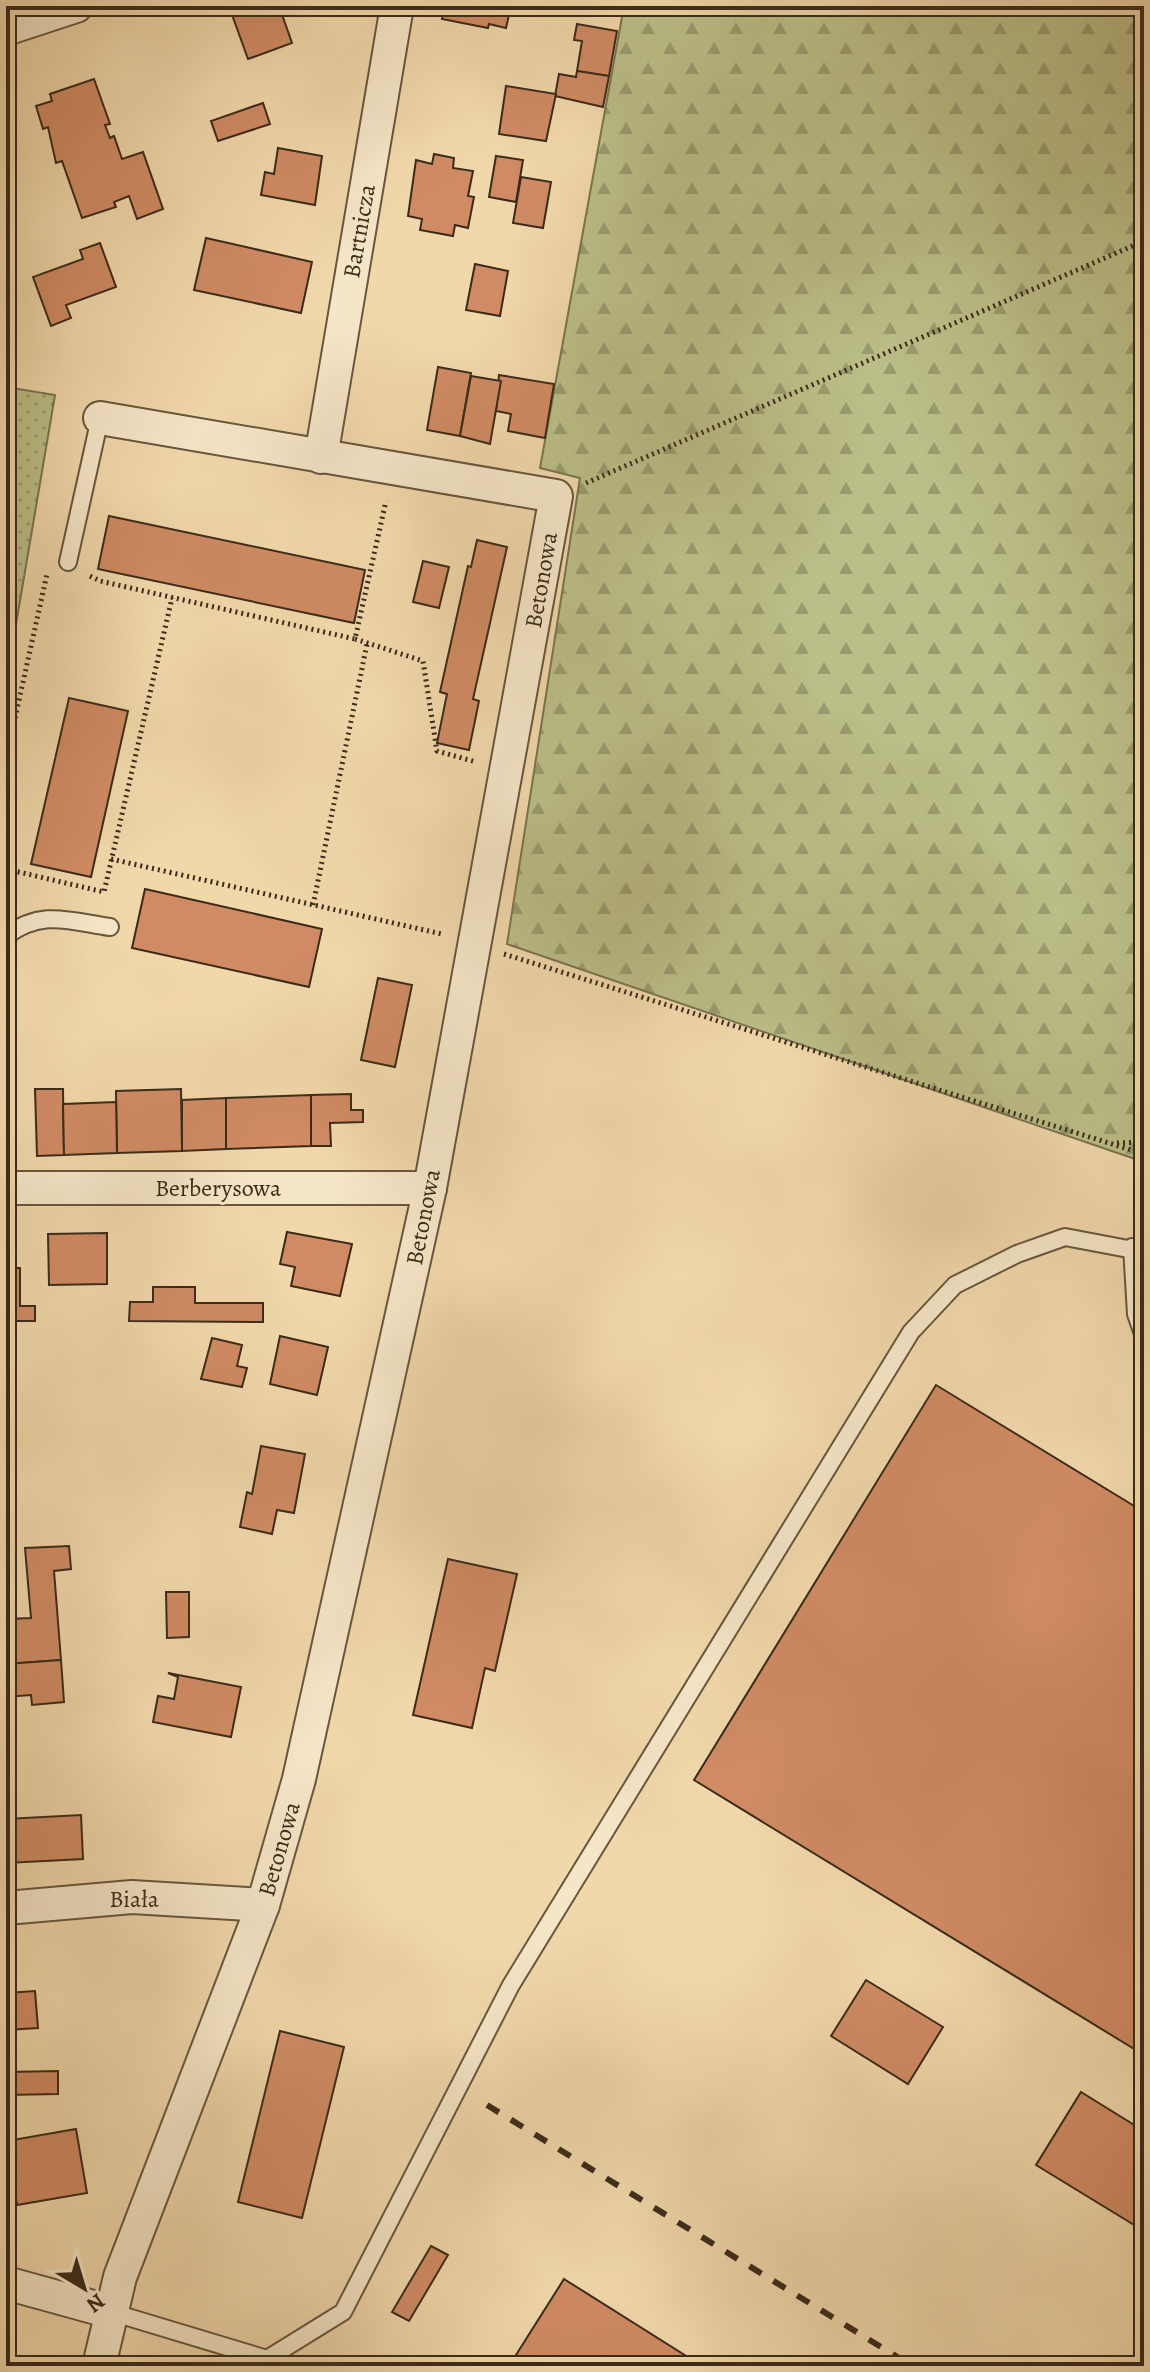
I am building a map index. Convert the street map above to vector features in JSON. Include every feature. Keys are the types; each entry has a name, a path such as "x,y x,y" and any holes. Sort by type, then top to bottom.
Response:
{"street":[{"path":"6,29 76,6"},
{"name":"Bartnicza","path":"321,457 397,6"},
{"path":"100,418 556,496"},
{"name":"Betonowa","path":"99,2366 111,2312 136,2230 263,1905 299,1779 430,1188 462,940 506,770 556,496"},
{"name":"Berberysowa","path":"6,1188 430,1188"},
{"name":"Biała","path":"6,1908 132,1897 263,1905"},
{"path":"6,2283 111,2312"}],"lane":[{"path":"66,568 100,418"},
{"path":"6,936 24,922 44,917 110,927"},
{"path":"111,2312 271,2362 343,2312 511,1985 911,1332 955,1285 1017,1254 1065,1237 1138,1250 1136,1314 1144,1337"}],"path":[{"path":"556,496 1144,241"},
{"path":"355,639 394,469"},
{"path":"6,759 43,577 66,568 172,598 355,639 423,661 437,751 506,770"},
{"path":"6,869 104,892 172,598"},
{"path":"313,905 367,644"},
{"path":"111,859 462,940 1144,1154"},
{"path":"1112,1144 1144,1142"}],"green space":[{"path":"624,6 1144,6 1144,1162 507,944 580,478 540,468"},
{"path":"6,387 55,395 6,683"}],"building":[{"path":"239,6 279,6 292,43 248,59 230,9"},
{"path":"444,6 511,6 506,28 489,24 488,28 442,19"},
{"path":"577,24 617,31 609,76 577,71 582,41 574,40"},
{"path":"577,71 609,76 603,107 555,96 559,74 576,77"},
{"path":"94,79 110,124 105,125 110,138 114,136 122,159 143,152 163,209 137,219 129,196 114,202 116,207 82,218 62,161 56,163 48,127 43,129 36,106 52,101 50,94"},
{"path":"506,86 556,94 546,141 499,134"},
{"path":"263,103 270,124 218,141 211,121"},
{"path":"278,148 322,156 315,205 261,195 265,172 274,174"},
{"path":"434,154 454,158 453,168 473,171 468,196 474,197 468,228 455,225 453,236 420,230 422,219 408,216 416,160 432,164"},
{"path":"496,156 523,160 516,202 489,197"},
{"path":"521,177 551,182 543,228 513,223"},
{"path":"206,238 312,262 301,313 194,290"},
{"path":"100,243 116,287 66,305 71,318 51,326 33,277 83,259 80,250"},
{"path":"475,264 508,271 500,316 466,310"},
{"path":"438,367 471,373 460,436 427,430"},
{"path":"499,375 554,384 545,438 508,431 511,414 496,411"},
{"path":"471,376 501,381 490,444 460,436"},
{"path":"109,516 365,570 354,623 98,569"},
{"path":"477,540 507,547 473,699 479,701 469,750 437,743 447,694 440,692 468,566 471,567"},
{"path":"423,561 449,567 439,608 413,602"},
{"path":"69,698 128,711 91,877 31,864"},
{"path":"145,889 322,929 309,987 132,948"},
{"path":"378,978 412,985 395,1067 361,1060"},
{"path":"35,1089 63,1089 64,1155 37,1156"},
{"path":"181,1089 182,1151 117,1153 116,1091"},
{"path":"351,1094 351,1110 363,1110 363,1122 330,1123 331,1146 311,1146 311,1095"},
{"path":"311,1095 311,1146 226,1149 226,1098"},
{"path":"226,1098 226,1149 182,1151 182,1100"},
{"path":"116,1102 117,1153 64,1155 63,1104"},
{"path":"287,1232 352,1244 340,1296 291,1286 295,1267 280,1264"},
{"path":"107,1233 107,1284 49,1285 48,1234"},
{"path":"6,1237 10,1237 10,1268 20,1268 20,1306 35,1306 35,1321 6,1321"},
{"path":"153,1287 195,1287 195,1303 263,1303 263,1322 129,1321 130,1302 153,1302"},
{"path":"6,1326 12,1326 16,1389 6,1390"},
{"path":"280,1336 328,1347 317,1395 270,1384"},
{"path":"212,1338 242,1345 237,1366 247,1368 242,1387 201,1379"},
{"path":"936,1385 1144,1512 1144,2055 694,1780"},
{"path":"261,1446 305,1454 294,1513 277,1510 272,1534 240,1527 247,1492 252,1494"},
{"path":"6,1450 13,1450 14,1497 6,1497"},
{"path":"69,1546 71,1569 54,1571 61,1660 6,1664 6,1619 31,1618 25,1548"},
{"path":"448,1559 517,1574 495,1671 485,1668 472,1728 413,1715"},
{"path":"166,1592 189,1592 189,1637 167,1638"},
{"path":"61,1660 64,1702 32,1705 31,1695 6,1697 6,1664"},
{"path":"168,1673 241,1687 231,1737 153,1722 158,1696 174,1699 178,1677"},
{"path":"81,1815 83,1859 6,1863 6,1819"},
{"path":"866,1980 943,2027 908,2084 831,2036"},
{"path":"35,1991 38,2028 6,2030 6,1993"},
{"path":"280,2031 344,2047 302,2218 238,2202"},
{"path":"58,2071 58,2094 6,2095 6,2072"},
{"path":"1081,2092 1144,2131 1144,2231 1036,2165"},
{"path":"76,2129 87,2193 17,2205 7,2141"},
{"path":"431,2246 448,2255 409,2321 392,2312"},
{"path":"564,2279 702,2366 509,2366"}],"railway":[{"path":"487,2105 912,2366"}]}
